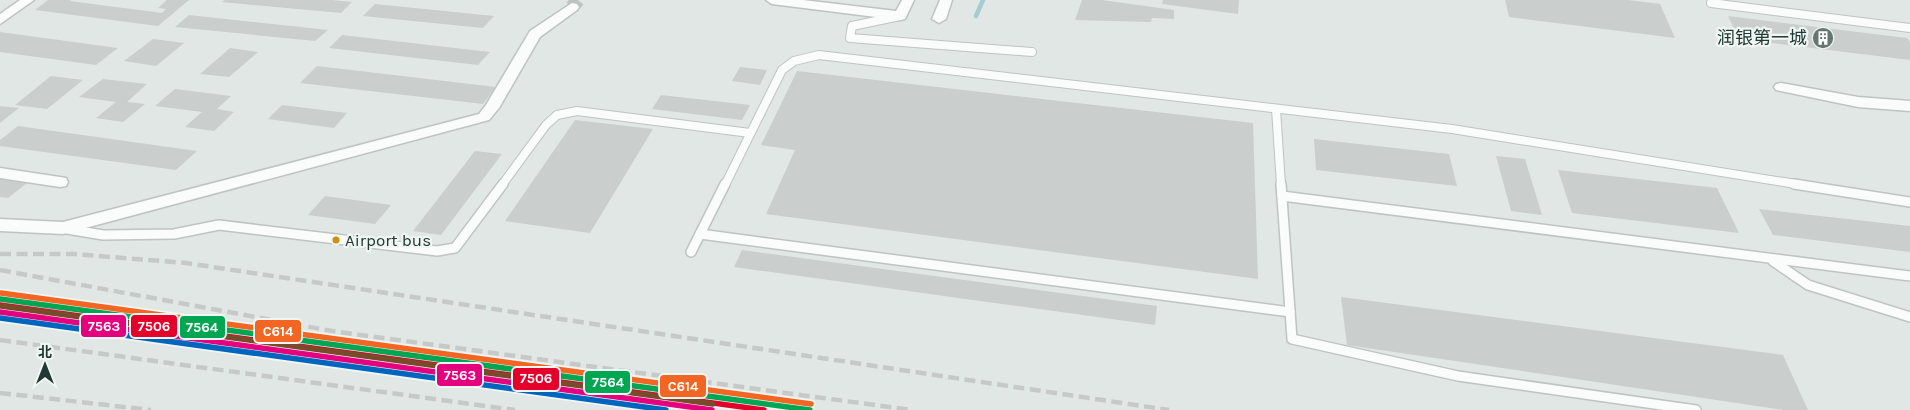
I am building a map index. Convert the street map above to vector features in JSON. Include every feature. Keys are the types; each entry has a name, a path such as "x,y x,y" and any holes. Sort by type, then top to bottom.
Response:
{"street":[{"path":"0,20 28,0"},
{"path":"772,0 900,16 908,0"},
{"path":"939,19 946,0"},
{"path":"0,225 63,228 484,117 492,108 535,34 557,20 572,7"},
{"path":"1781,87 1858,102 1910,106"},
{"path":"0,173 60,182"}],"lane":[{"path":"1711,3 1910,28"},
{"path":"900,16 889,21 860,22 852,26 850,38 1032,52"},
{"path":"691,252 782,70 794,61 819,55 1452,129 1910,202"},
{"path":"1276,108 1292,339 1458,376 1696,410"},
{"path":"63,228 103,235 174,234 219,225 437,251 455,248 546,125 557,115 577,111 750,133"},
{"path":"1282,196 1771,260 1910,276"},
{"path":"700,234 1290,312"},
{"path":"1771,260 1808,286 1910,317"}],"building":[{"path":"48,0 71,0 162,13 166,9 158,8 167,0 189,0 158,26 35,10"},
{"path":"225,0 332,0 352,2 341,13 222,2"},
{"path":"1082,0 1102,0 1174,10 1174,19 1152,18 1151,22 1075,20"},
{"path":"1163,0 1239,0 1238,14 1162,4"},
{"path":"1505,0 1628,0 1660,4 1675,38 1509,17"},
{"path":"375,4 494,16 483,28 363,16"},
{"path":"189,15 328,30 315,41 175,27"},
{"name":"润银第一城","path":"1728,16 1907,38 1910,42 1910,60 1739,39"},
{"path":"0,32 118,48 96,65 0,52"},
{"path":"342,35 490,52 478,65 329,48"},
{"path":"153,39 184,43 156,66 124,61"},
{"path":"230,48 258,52 229,77 200,74"},
{"path":"317,66 496,87 483,104 300,83"},
{"path":"740,67 767,70 760,85 732,81"},
{"path":"797,71 1253,123 1258,279 766,214 795,150 761,145"},
{"path":"51,76 83,80 47,109 15,105"},
{"path":"103,79 147,84 127,102 145,104 123,122 96,118 116,102 79,97"},
{"path":"175,89 231,96 217,109 234,112 214,131 185,127 202,112 155,106"},
{"path":"661,95 750,105 742,120 652,109"},
{"path":"282,105 347,113 334,128 268,119"},
{"path":"0,106 19,108 0,123"},
{"path":"575,120 653,129 590,233 505,221"},
{"path":"18,126 197,151 176,170 0,146 0,140"},
{"path":"1314,139 1449,154 1457,186 1316,170"},
{"path":"475,151 502,154 441,235 413,231"},
{"path":"1496,156 1525,159 1542,215 1511,211"},
{"path":"1558,170 1717,188 1739,233 1572,213"},
{"path":"0,179 27,183 8,198 0,197"},
{"path":"325,196 391,205 375,224 308,215"},
{"path":"1759,209 1910,226 1910,252 1773,235"},
{"path":"742,250 1157,306 1155,325 734,267"},
{"path":"1341,297 1783,355 1808,410 1784,410 1347,345"}],"waterway":[{"path":"976,16 983,0"}],"tunnel":[{"path":"572,7 578,0"}],"railway":[{"path":"0,254 74,254 186,263 1169,410"},
{"path":"0,270 332,331 911,410"},
{"path":"0,340 515,410"},
{"path":"0,393 151,410"}],"transit line":[{"name":"C614","path":"1,293 811,404"},
{"name":"7564","path":"0,299 810,410"},
{"name":"7506","path":"0,305 764,410"},
{"path":"1,306 713,404"},
{"name":"7563","path":"0,312 712,410"},
{"path":"0,318 666,410"}],"place":[{"name":"润银第一城","path":"1823,38"},
{"name":"Airport bus","path":"336,240"}]}
